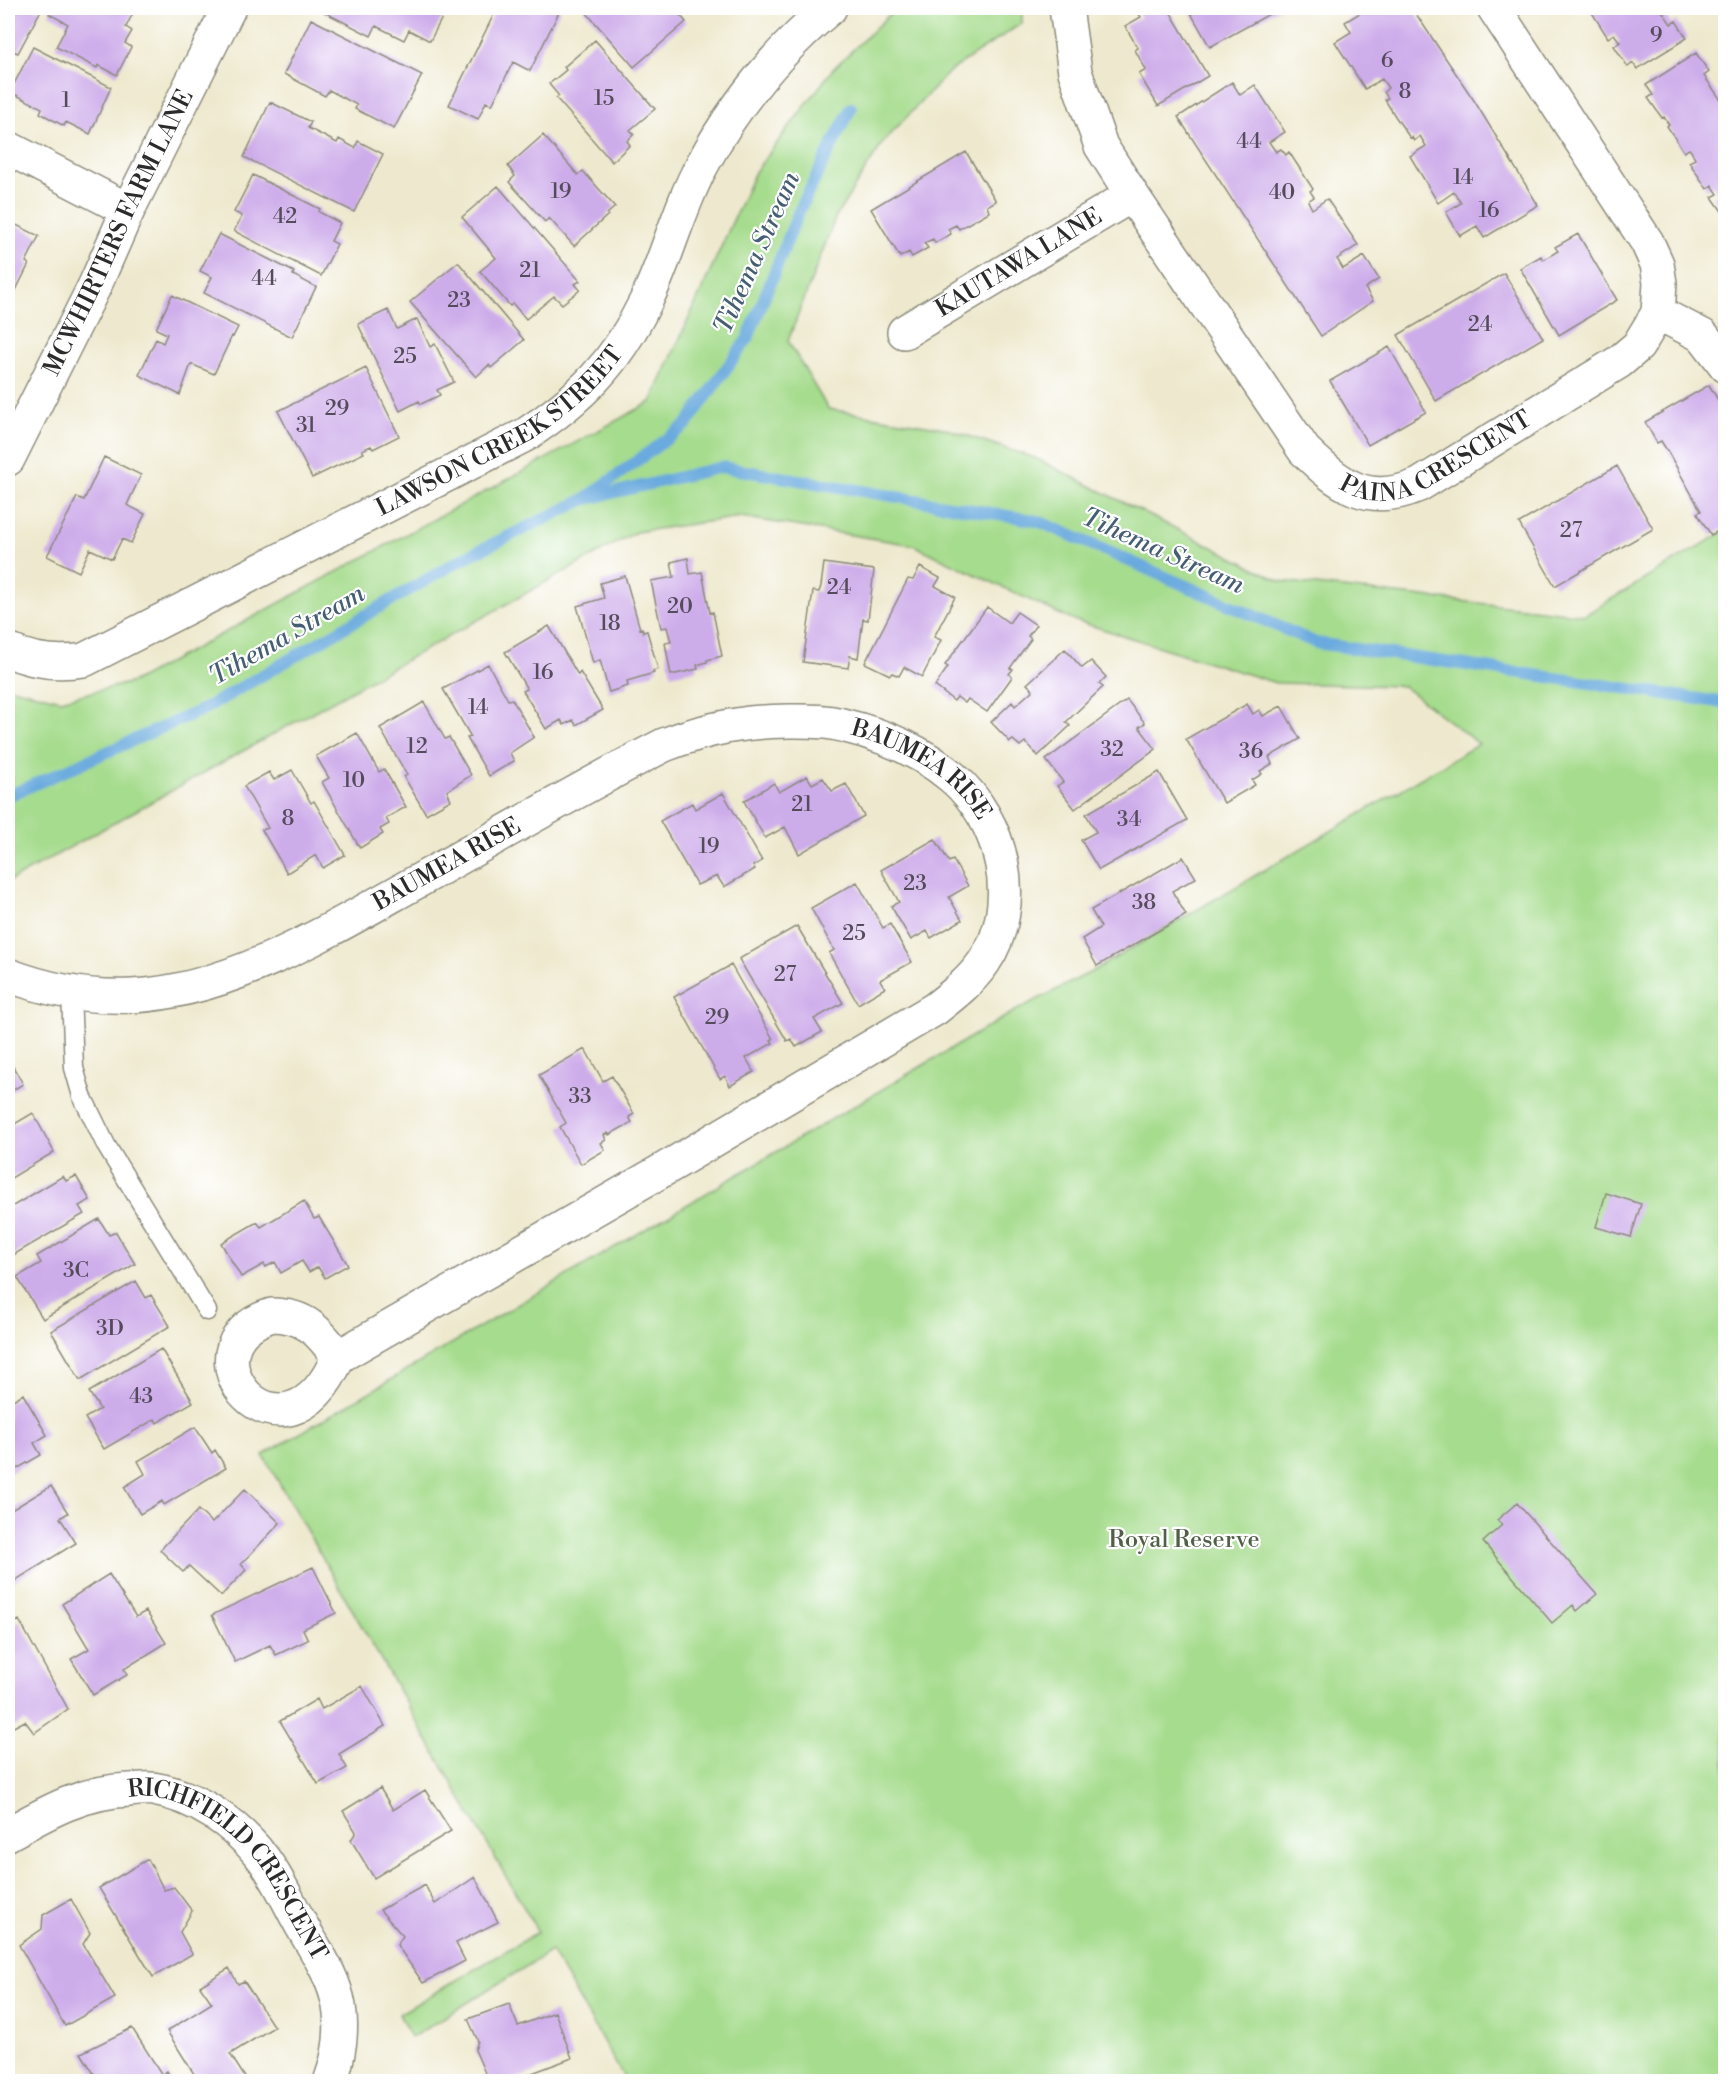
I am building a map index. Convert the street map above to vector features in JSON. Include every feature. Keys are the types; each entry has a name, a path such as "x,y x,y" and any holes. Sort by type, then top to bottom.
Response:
{"street":[{"name":"MCWHIRTERS FARM LANE","path":"8,459 95,285 128,210 229,8"},
{"name":"LAWSON CREEK STREET","path":"8,650 39,661 63,663 84,660 525,435 557,414 586,389 608,364 629,333 645,303 701,166 730,117 794,40 830,8"},
{"name":"PAINA CRESCENT","path":"1066,8 1075,72 1090,115 1101,146 1132,195 1304,450 1326,472 1346,486 1367,492 1387,494 1403,492 1419,485 1609,368 1638,346 1658,313 1660,283 1657,264 1647,242 1494,8"},
{"path":"8,148 128,210"},
{"name":"KAUTAWA LANE","path":"904,332 1132,195"},
{"path":"1658,313 1703,336 1725,366"},
{"name":"BAUMEA RISE","path":"8,975 49,989 101,996 160,993 221,979 254,966 360,914 639,758 673,742 718,727 768,720 841,725 889,740 912,751 951,776 974,801 992,831 999,852 1004,872 1004,896 997,936 985,960 955,994 935,1009 685,1157 338,1357"},
{"name":"RICHFIELD CRESCENT","path":"8,1834 93,1793 152,1789 183,1798 211,1810 242,1834 264,1858 333,1982 339,2007 340,2033 337,2057 330,2082"}],"lane":[{"path":"71,993 74,1068 86,1106 107,1147 207,1311"}],"green space":[{"name":"Royal Reserve","path":"903,8 1022,8 1022,23 951,70 884,141 836,216 788,341 828,409 944,428 1035,458 1280,581 1585,615 1725,531 1725,2081 626,2081 551,1951 411,2038 399,2014 538,1932 263,1455 1015,1011 1093,971 1479,744 1403,686 1276,683 1070,619 913,545 741,517 636,532 8,882 8,687 61,700 133,682 651,402 755,172 833,69 890,14"}],"building":[{"path":"8,8 41,10 18,53 8,49"},
{"path":"52,8 135,9 126,27 132,31 125,43 131,47 117,75 98,65 97,68 56,47 68,24 49,14"},
{"path":"324,8 447,8 430,41 409,30 404,40 376,26 371,36 322,11"},
{"path":"497,8 561,8 530,71 513,62 492,105 486,102 478,119 449,105"},
{"path":"588,8 674,8 686,22 634,67 584,10"},
{"path":"1135,8 1168,8 1208,76 1158,106 1139,74 1146,70 1135,50 1138,48 1125,26 1141,17"},
{"path":"1188,8 1280,8 1210,47"},
{"path":"1368,8 1412,8 1475,102 1538,205 1484,238 1477,226 1460,236 1446,212 1461,203 1454,192 1438,203 1410,156 1426,146 1420,136 1414,141 1412,137 1410,138 1395,116 1385,100 1388,98 1384,92 1388,88 1382,79 1365,89 1335,42 1351,32 1345,22"},
{"path":"1596,8 1660,8 1671,24 1676,21 1687,38 1637,69 1633,63 1628,67 1614,46 1620,42 1614,34 1608,38 1591,11"},
{"path":"311,19 422,75 394,129 355,109 357,105 329,90 325,96 284,74"},
{"path":"595,40 655,109 630,130 634,134 627,141 630,145 612,162 556,98 559,96 549,84 566,70 564,67"},
{"path":"33,47 111,87 90,134 66,122 64,126 40,113 42,108 10,92"},
{"path":"1696,53 1709,72 1704,76 1726,107 1726,217 1712,197 1718,194 1712,185 1707,189 1689,162 1695,159 1691,151 1689,149 1684,152 1667,126 1669,125 1664,117 1662,118 1648,98 1653,95 1646,85"},
{"path":"1232,82 1240,95 1255,85 1285,132 1269,142 1276,152 1281,149 1286,155 1289,152 1313,189 1310,191 1314,197 1308,201 1312,209 1327,199 1358,245 1337,259 1343,269 1364,256 1379,279 1365,288 1373,301 1321,336 1178,117"},
{"path":"270,102 311,122 308,128 337,143 339,139 355,148 358,141 383,154 354,212 244,157"},
{"path":"543,135 578,175 583,171 615,207 574,246 549,218 545,222 509,182 515,176 508,166"},
{"path":"966,152 996,201 987,206 989,212 959,229 956,225 948,229 951,234 935,243 933,239 924,243 928,248 912,257 909,252 900,257 871,209"},
{"path":"253,175 320,209 319,212 340,223 331,241 337,244 321,276 234,231 242,216 234,212"},
{"path":"498,186 580,281 575,284 580,290 562,304 554,296 526,319 513,304 510,306 480,271 496,258 462,217"},
{"path":"8,221 39,236 26,262 29,264 14,294 8,291"},
{"path":"219,234 294,272 293,275 316,287 292,337 204,293 212,277 200,271"},
{"path":"1578,234 1617,300 1559,335 1520,268 1541,256 1543,260 1558,251 1555,247"},
{"path":"458,262 524,340 491,368 489,365 476,377 410,302"},
{"path":"1504,273 1543,338 1436,401 1398,335"},
{"path":"172,295 238,327 214,374 191,364 180,395 139,375 156,339 163,343 167,334 156,329"},
{"path":"388,310 397,329 417,319 430,347 435,344 454,382 437,390 440,395 421,404 419,401 400,411 358,324"},
{"path":"1389,347 1426,412 1368,445 1330,381"},
{"path":"366,368 399,436 373,449 371,446 362,450 364,453 312,478 278,411"},
{"path":"1709,385 1726,413 1726,527 1711,535 1697,513 1701,511 1668,452 1661,441 1657,443 1645,422"},
{"path":"104,457 141,475 127,505 145,514 131,543 122,539 112,559 90,549 79,572 47,556 77,497 84,500"},
{"path":"1617,466 1653,529 1555,586 1519,523"},
{"path":"688,558 690,574 702,572 722,656 697,665 698,669 671,675 665,643 671,642 667,627 661,628 651,581 674,577 671,562"},
{"path":"824,563 874,570 868,620 863,619 858,658 850,656 848,668 803,662 813,591 819,592"},
{"path":"920,567 940,578 935,586 955,597 934,637 941,640 922,677 904,667 899,676 892,673 890,675 865,663 908,579 913,580"},
{"path":"625,576 640,629 642,628 643,632 647,631 658,669 653,671 654,673 627,681 628,686 609,692 600,660 593,663 577,606 604,598 600,583"},
{"path":"987,607 1009,623 1017,612 1036,625 1028,636 1031,639 1010,668 1013,669 1009,674 1012,677 987,712 968,699 965,703 957,697 954,701 935,686 948,667 945,665"},
{"path":"549,626 578,675 580,672 603,710 576,725 573,720 564,725 561,720 546,729 523,691 527,689 505,652"},
{"path":"1065,649 1082,668 1091,661 1106,677 1099,684 1103,687 1066,722 1070,726 1038,756 1025,742 1020,746 1013,740 1010,742 991,722 1012,702 1015,706 1033,690 1027,684"},
{"path":"488,664 508,700 512,699 534,737 510,753 514,761 489,776 467,738 471,737 443,689"},
{"path":"1127,700 1145,723 1139,727 1156,749 1075,809 1057,786 1063,782 1046,760"},
{"path":"424,702 445,739 449,737 471,775 447,791 451,800 426,814 404,777 407,775 380,728"},
{"path":"1247,704 1253,714 1259,710 1263,716 1281,706 1300,739 1269,757 1272,764 1260,771 1262,774 1252,780 1255,785 1224,803 1186,739"},
{"path":"357,733 379,772 384,769 406,807 386,818 389,824 380,829 383,834 360,848 322,782 329,778 316,756"},
{"path":"292,770 311,803 314,801 345,855 323,868 316,855 287,873 262,830 268,828 244,786 269,772 274,780"},
{"path":"1159,772 1187,820 1099,870 1081,840 1096,832 1086,814"},
{"path":"807,776 812,784 823,778 832,791 846,784 864,816 799,854 785,827 765,838 744,801 774,783 779,792"},
{"path":"723,793 762,861 753,866 755,869 724,887 717,876 697,885 660,821 692,803 695,809"},
{"path":"935,839 949,862 953,860 968,886 949,897 962,920 931,938 927,931 911,940 891,906 899,902 881,870"},
{"path":"1183,857 1196,878 1172,891 1186,915 1097,966 1082,939 1101,927 1091,910"},
{"path":"857,882 883,928 890,924 912,962 880,980 885,988 858,1004 829,953 834,950 811,908"},
{"path":"797,926 843,1003 814,1019 822,1032 796,1047 791,1039 787,1041 739,959"},
{"path":"731,965 773,1039 771,1040 773,1043 746,1058 754,1072 730,1086 725,1076 720,1079 674,997"},
{"path":"585,1049 603,1081 612,1076 634,1114 629,1117 632,1122 609,1135 608,1133 604,1135 606,1140 601,1143 605,1150 581,1164 560,1127 566,1123 539,1075"},
{"path":"8,1058 23,1084 8,1093"},
{"path":"33,1113 54,1152 8,1180 8,1117 13,1125"},
{"path":"63,1176 66,1181 76,1176 90,1200 79,1206 84,1214 8,1258 8,1209"},
{"path":"1606,1193 1641,1204 1631,1237 1596,1227"},
{"path":"304,1201 314,1219 319,1217 348,1265 325,1278 318,1267 309,1272 302,1261 281,1273 275,1262 266,1267 264,1264 241,1277 221,1243 257,1222 261,1227"},
{"path":"99,1219 109,1235 116,1232 135,1264 43,1319 17,1277 41,1263 37,1256"},
{"path":"136,1281 146,1298 151,1295 170,1326 80,1380 51,1331"},
{"path":"161,1349 193,1402 157,1423 155,1419 104,1449 85,1418 100,1409 89,1392"},
{"path":"23,1394 47,1435 34,1443 41,1455 8,1474 8,1403"},
{"path":"195,1427 212,1453 215,1450 226,1468 164,1505 162,1501 140,1514 124,1487 145,1474 138,1461"},
{"path":"51,1486 68,1513 60,1518 76,1543 8,1585 8,1512"},
{"path":"245,1489 280,1523 241,1564 246,1570 221,1596 189,1566 183,1572 160,1550 198,1510 212,1523"},
{"path":"1517,1503 1597,1594 1577,1611 1573,1605 1552,1623 1483,1542 1502,1525 1497,1520"},
{"path":"313,1567 336,1613 303,1629 308,1640 276,1655 270,1645 235,1662 212,1615"},
{"path":"109,1574 136,1617 146,1611 166,1643 124,1669 127,1675 93,1695 71,1659 89,1649 62,1604"},
{"path":"19,1620 68,1709 34,1733 25,1721 8,1730 8,1627"},
{"path":"362,1686 385,1726 339,1754 347,1768 318,1784 280,1721 317,1699 322,1709"},
{"path":"380,1788 393,1810 425,1790 451,1831 374,1878 351,1840 356,1832 343,1811"},
{"path":"148,1859 164,1890 174,1887 192,1911 180,1932 192,1954 153,1977 99,1888"},
{"path":"475,1877 498,1922 456,1943 465,1961 423,1983 397,1945 403,1936 380,1910 425,1885 435,1904"},
{"path":"71,1899 90,1933 83,1944 115,1998 65,2026 19,1945 42,1929 43,1915"},
{"path":"229,1968 238,1984 244,1981 274,2027 230,2054 248,2082 199,2082 167,2031 212,2003 200,1986"},
{"path":"509,2004 518,2026 555,2012 572,2058 508,2082 489,2082 475,2050 478,2041 468,2019"},
{"path":"132,2028 162,2075 167,2071 173,2082 99,2082 81,2053"},
{"path":"8,2036 13,2048 8,2051"}],"waterway":[{"name":"Tihema Stream","path":"589,496 686,425 748,338 799,211 851,108"},
{"name":"Tihema Stream","path":"8,796 206,708 464,558 583,500 722,467 1038,521 1316,643 1726,703"}]}
